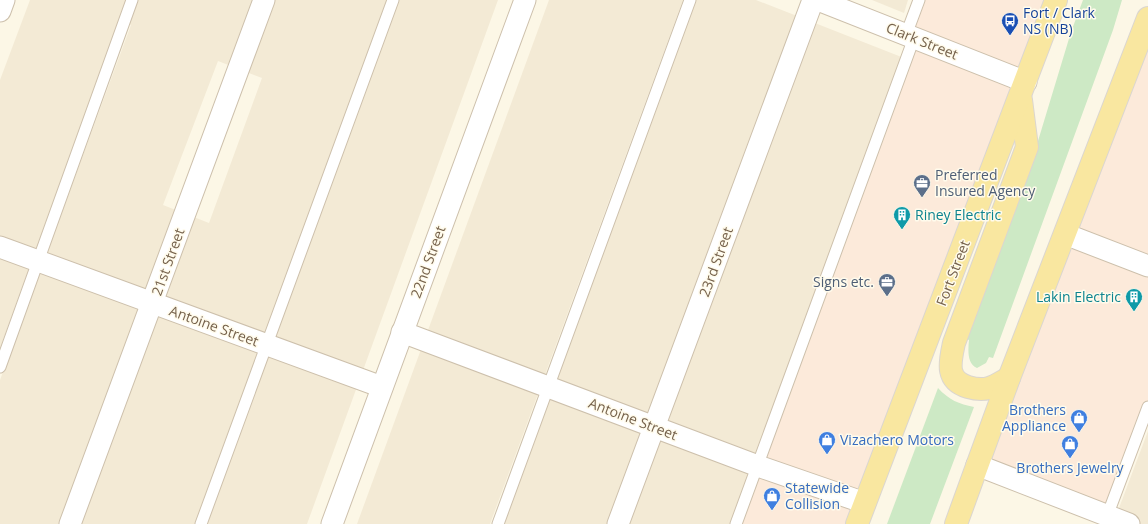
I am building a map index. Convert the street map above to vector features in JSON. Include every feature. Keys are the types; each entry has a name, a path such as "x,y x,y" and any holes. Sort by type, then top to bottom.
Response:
{"main road":[{"name":"Fort Street","path":"857,524 1056,0"},
{"path":"956,524 1009,378 1148,18"},
{"path":"1009,378 990,388 978,390 960,384 952,377 950,362 954,343 1027,147 1023,90"}],"street":[{"path":"0,11 4,0"},
{"name":"21st Street","path":"70,524 264,0"},
{"name":"22nd Street","path":"332,524 525,0"},
{"name":"23rd Street","path":"618,524 813,0"},
{"name":"Clark Street","path":"818,0 910,36 1023,90"},
{"path":"1065,234 1148,266"},
{"name":"Antoine Street","path":"0,247 152,304 382,387"},
{"name":"Antoine Street","path":"402,332 758,466 865,503"},
{"path":"977,464 1105,520 1129,524"}],"lane":[{"path":"0,367 132,0"},
{"path":"201,524 268,345 393,0"},
{"path":"498,524 609,216 690,0"},
{"path":"736,524 758,466 910,36 919,0"},
{"path":"1105,520 1148,407"}],"shaded area":[{"path":"30,0 498,0 307,524 0,524 0,380 131,25 119,21 0,348 0,80","holes":["218,61 262,78 209,223 163,205"]},
{"path":"549,0 683,0 490,524 357,524"},
{"path":"696,0 756,0 904,58 731,524 503,524"},
{"path":"872,0 908,0 904,13"},
{"path":"919,0 1056,0 857,524 736,524 914,38 906,35"},
{"path":"1148,18 1148,407 1108,516 977,465"},
{"path":"1148,431 1148,524 1113,524"}],"green space":[{"path":"1083,0 1122,0 1113,30 993,358 989,357 986,363 977,368 971,363 968,352 969,340 965,338 1038,141 1071,32"},
{"path":"938,388 954,401 974,407 930,524 887,524"}],"place":[{"name":"Fort / Clark NS (NB)","path":"1010,36"},
{"name":"Preferred Insured Agency","path":"922,198"},
{"name":"Riney Electric","path":"902,230"},
{"name":"Signs etc.","path":"887,297"},
{"name":"Lakin Electric","path":"1134,312"},
{"name":"Brothers Appliance","path":"1079,433"},
{"name":"Vizachero Motors","path":"827,455"},
{"name":"Brothers Jewelry","path":"1070,459"},
{"name":"Statewide Collision","path":"772,511"}]}
